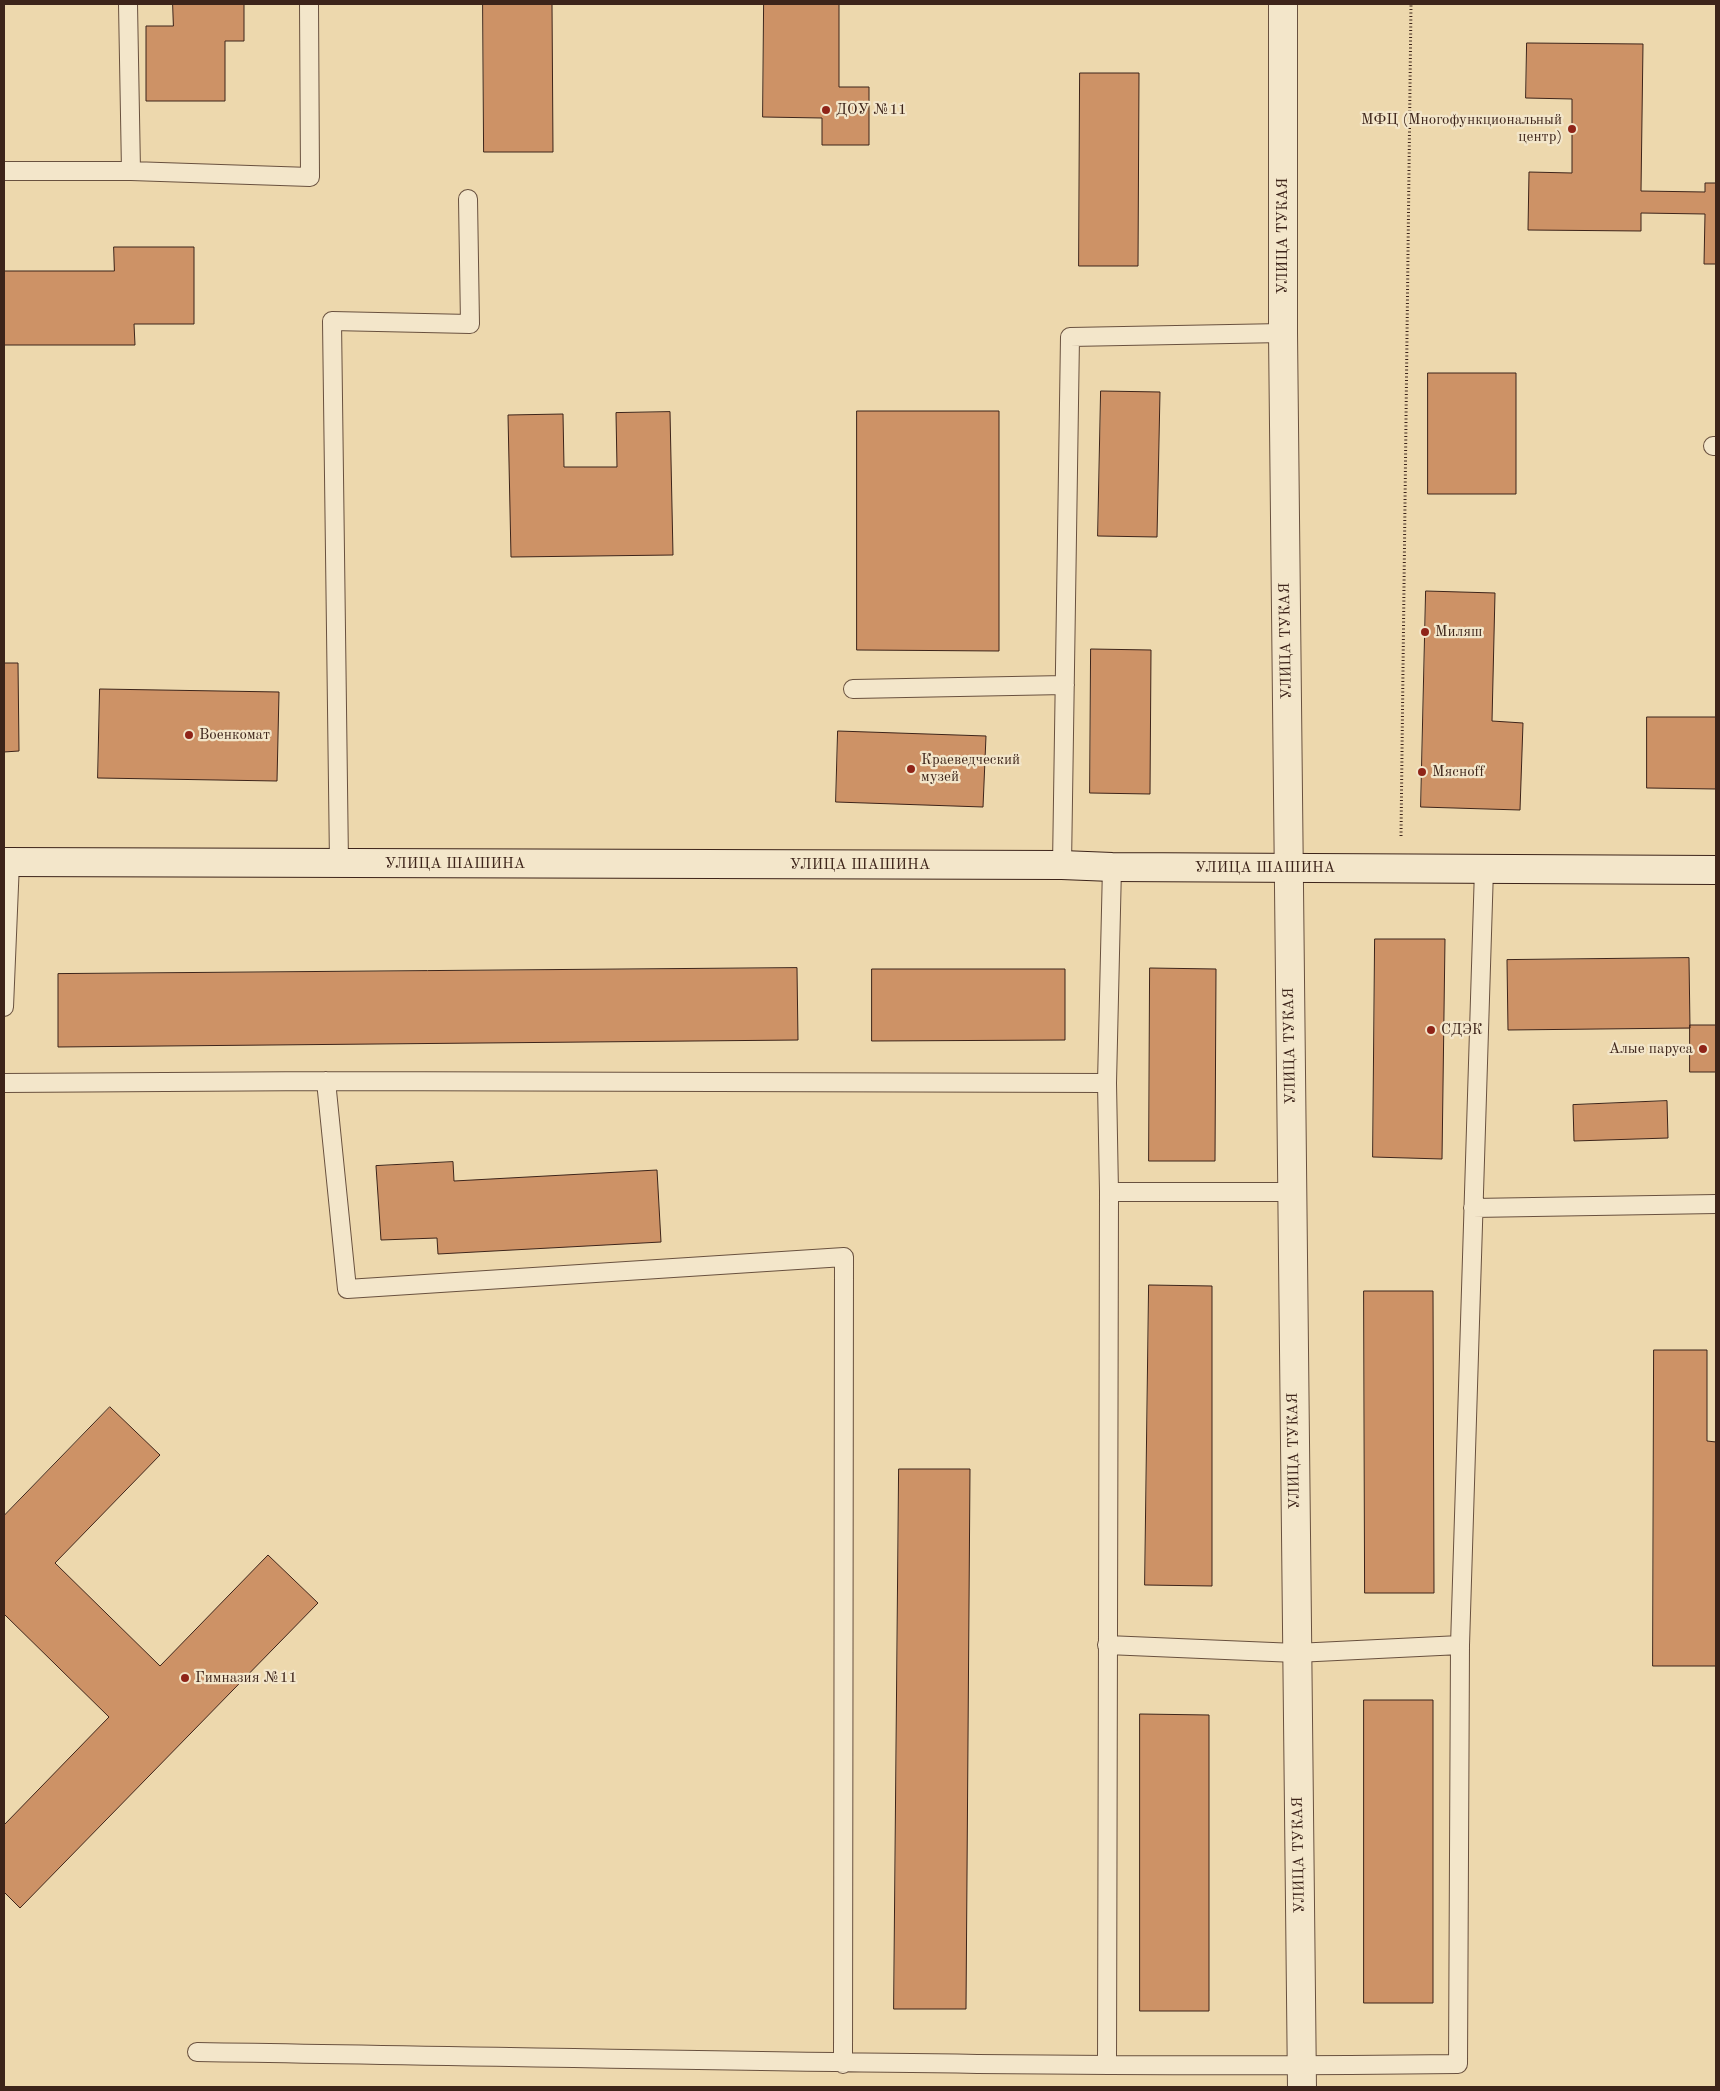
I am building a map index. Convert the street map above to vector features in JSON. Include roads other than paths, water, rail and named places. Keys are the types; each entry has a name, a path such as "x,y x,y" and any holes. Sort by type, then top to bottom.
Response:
{"street":[{"name":"УЛИЦА ТУКАЯ","path":"1283,4 1282,333 1302,2077"},
{"name":"УЛИЦА ШАШИНА","path":"7,862 1062,865 1112,867 1716,870"}],"lane":[{"path":"128,4 131,171"},
{"path":"4,171 131,171 310,177 308,4"},
{"path":"339,863 332,321 470,324 468,199"},
{"path":"1062,865 1070,337 1282,333"},
{"path":"853,689 1065,685"},
{"path":"4,1007 7,862"},
{"path":"1107,2065 1109,1192 1107,1083 1112,867"},
{"path":"196,2052 843,2064 1107,2065 1302,2077 1458,2064 1460,1645 1484,869"},
{"path":"4,1084 326,1082 1107,1083"},
{"path":"326,1082 347,1289 844,1257 843,2064"},
{"path":"1109,1192 1291,1192"},
{"path":"1473,1208 1716,1204"},
{"path":"1107,1645 1296,1652 1460,1645"}],"place":[{"name":"ДОУ №11","path":"826,110"},
{"name":"МФЦ (Многофункциональный центр)","path":"1572,129"},
{"name":"Миляш","path":"1425,632"},
{"name":"Военкомат","path":"189,735"},
{"name":"Краеведческий музей","path":"911,769"},
{"name":"Мясноff","path":"1422,772"},
{"name":"СДЭК","path":"1431,1030"},
{"name":"Алые паруса","path":"1703,1049"},
{"name":"Гимназия №11","path":"185,1678"}]}
